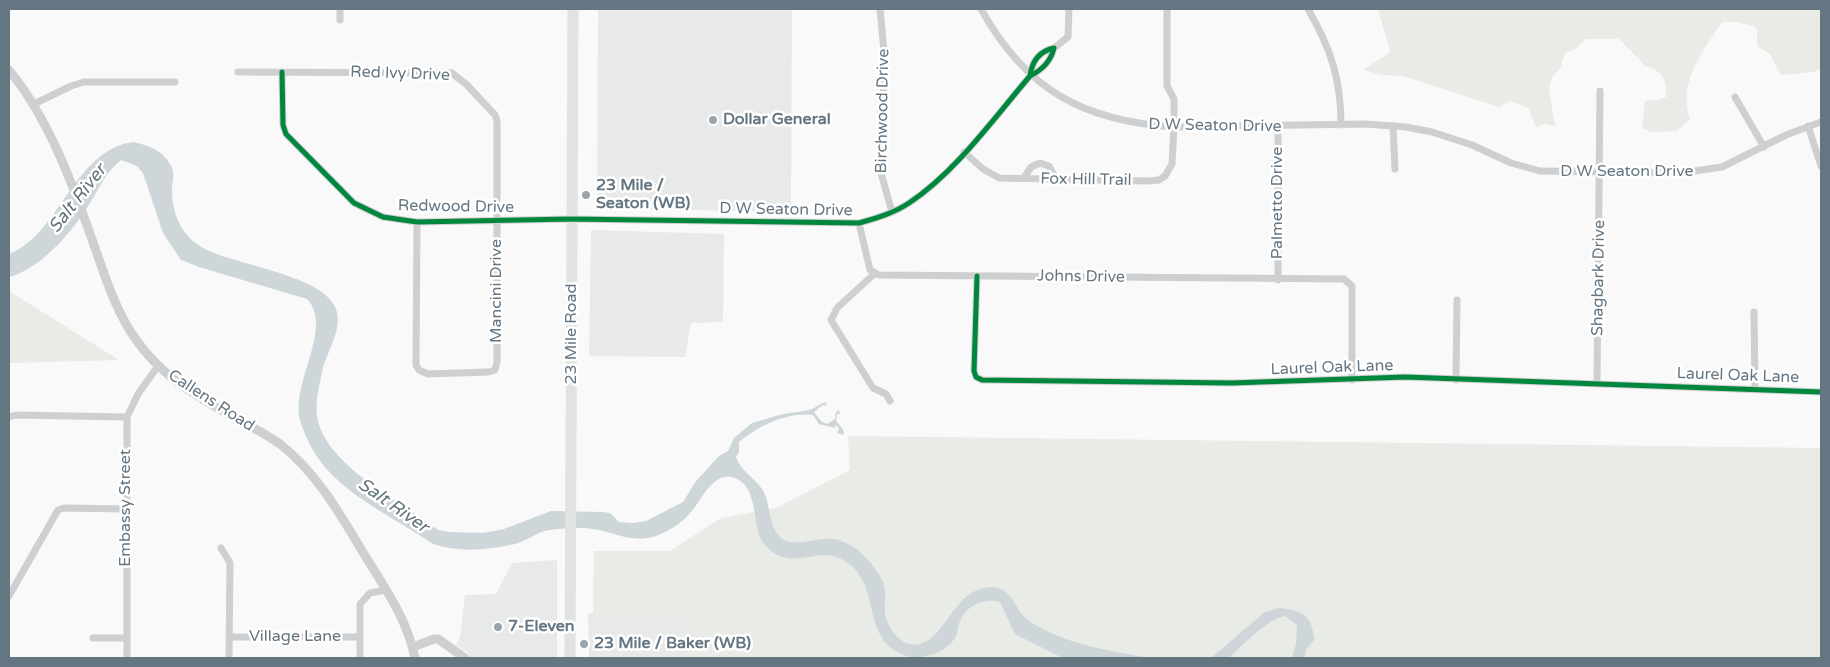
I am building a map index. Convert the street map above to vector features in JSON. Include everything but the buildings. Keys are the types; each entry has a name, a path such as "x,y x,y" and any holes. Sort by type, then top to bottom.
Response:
{"main road":[{"name":"23 Mile Road","path":"570,658 572,9"}],"street":[{"path":"340,9 340,20"},
{"name":"Birchwood Drive","path":"880,9 886,72 881,108 881,173 892,212"},
{"path":"981,9 1003,44 1030,76 1039,72 1052,57 1054,48 1068,37 1069,9"},
{"name":"Fox Hill Trail","path":"964,152 996,176 1056,179 1158,180 1168,173 1172,164 1174,99 1167,86 1167,9"},
{"path":"1308,9 1326,41 1335,68 1340,98 1341,125"},
{"name":"Callens Road","path":"9,70 34,104 88,229 111,293 122,318 138,342 158,366 184,387 269,438 294,458 325,492 405,623 415,658"},
{"name":"Red Ivy Drive","path":"238,72 452,73 468,85 497,121"},
{"name":"Redwood Drive","path":"282,72 283,125 294,144 354,203 383,217 417,222 571,219"},
{"name":"D W Seaton Drive","path":"571,219 859,223 892,212 910,202 930,187 964,152 1030,76 1069,102 1096,114 1127,122 1174,127 1394,126 1444,136 1531,169 1558,172 1681,173 1707,171 1732,163 1786,134 1821,122"},
{"path":"34,104 71,86 84,82 175,82"},
{"name":"Shagbark Drive","path":"1597,384 1600,91"},
{"path":"1735,97 1764,147"},
{"name":"Mancini Drive","path":"417,222 416,365 419,370 428,374 488,372 495,370 497,362 497,121"},
{"path":"1394,126 1395,169"},
{"path":"1808,126 1821,166"},
{"name":"Palmetto Drive","path":"1278,127 1278,280"},
{"path":"1024,178 1031,166 1040,163 1050,166 1056,179"},
{"path":"859,223 870,270 874,274 837,308 832,320 873,388 886,394 890,401"},
{"name":"Johns Drive","path":"874,274 1348,280 1352,286 1352,380"},
{"name":"Laurel Oak Lane","path":"977,276 974,371 980,380 1232,383 1405,378 1821,392"},
{"path":"1456,380 1457,300"},
{"path":"1754,312 1755,389"},
{"name":"Embassy Street","path":"127,658 127,418 138,394 158,366"},
{"path":"9,417 16,415 127,418"},
{"path":"9,596 58,510 64,508 126,509"},
{"path":"222,548 230,563 229,658"},
{"path":"360,658 360,608 362,600 374,592 386,590"},
{"name":"Village Lane","path":"229,637 360,637"},
{"path":"93,638 126,638"},
{"path":"413,647 438,639 465,658"}],"shaded area":[{"path":"598,9 792,9 791,212 597,208"},
{"path":"1378,9 1821,9 1821,68 1814,72 1781,75 1770,54 1757,46 1757,29 1753,26 1736,22 1722,22 1700,56 1689,80 1687,106 1690,119 1677,131 1652,132 1642,128 1645,101 1666,97 1666,85 1662,76 1650,67 1644,66 1619,39 1586,39 1575,49 1565,53 1560,69 1552,77 1549,89 1555,126 1545,124 1536,127 1528,108 1510,101 1499,107 1403,76 1381,75 1364,70 1390,51"},
{"path":"591,230 724,234 723,322 691,323 685,357 589,356"},
{"path":"9,291 119,360 9,363"},
{"path":"848,436 1821,448 1821,658 686,658 686,615 593,614 594,551 670,551 721,518 776,508 850,470"},
{"path":"557,560 557,658 468,658 470,654 456,645 460,638 465,595 496,594 512,563"},
{"path":"588,613 686,614 686,658 589,658"}],"water":[{"name":"Salt River","path":"133,142 156,150 169,162 173,173 172,199 176,216 184,232 197,244 219,255 297,279 328,297 336,309 338,323 323,367 317,398 317,416 323,434 334,451 349,466 386,495 438,530 484,533 504,529 551,511 603,512 610,513 619,522 633,523 646,521 683,502 696,481 719,456 728,451 734,438 752,423 783,414 810,410 825,402 827,406 823,405 814,412 821,421 827,424 835,419 836,412 839,410 840,414 837,414 836,421 843,429 844,435 837,433 839,429 836,425 835,428 819,424 813,415 783,418 773,421 739,442 739,452 736,457 741,467 764,492 775,531 783,539 789,542 836,540 854,548 867,559 883,582 887,621 892,631 900,639 909,644 921,644 940,629 966,597 978,590 992,587 999,588 1010,596 1026,618 1046,631 1090,646 1151,658 1063,658 1015,634 1000,602 994,601 975,604 965,612 951,644 938,652 923,657 901,654 888,645 880,634 864,582 856,571 845,561 835,556 785,558 775,554 765,545 760,537 754,507 747,488 740,481 731,477 724,477 712,484 684,519 669,530 651,538 631,538 594,529 573,528 544,531 518,543 484,549 453,549 433,544 371,506 341,484 318,458 310,444 300,420 299,405 316,324 314,311 307,299 181,260 163,233 143,173 137,166 121,160 115,165 83,214 55,248 33,266 9,277 9,254 27,244 42,229 81,176 96,160 113,148"},
{"path":"1279,608 1301,613 1309,620 1314,640 1306,650 1304,658 1292,658 1296,644 1297,625 1285,616 1263,627 1229,658 1211,658 1265,612"}],"cycle path":[{"path":"282,72 283,125 286,134 354,203 383,217 417,222 571,219 859,223 903,207 926,191 958,161 1030,76 1045,65 1051,57 1054,48 1049,49 1038,57 1030,76"},
{"path":"977,276 974,371 976,377 982,380 1232,383 1405,377 1821,392"}],"place":[{"name":"Dollar General","path":"713,120"},
{"name":"23 Mile / Seaton (WB)","path":"586,195"},
{"name":"7-Eleven","path":"498,627"},
{"name":"23 Mile / Baker (WB)","path":"584,644"}]}
